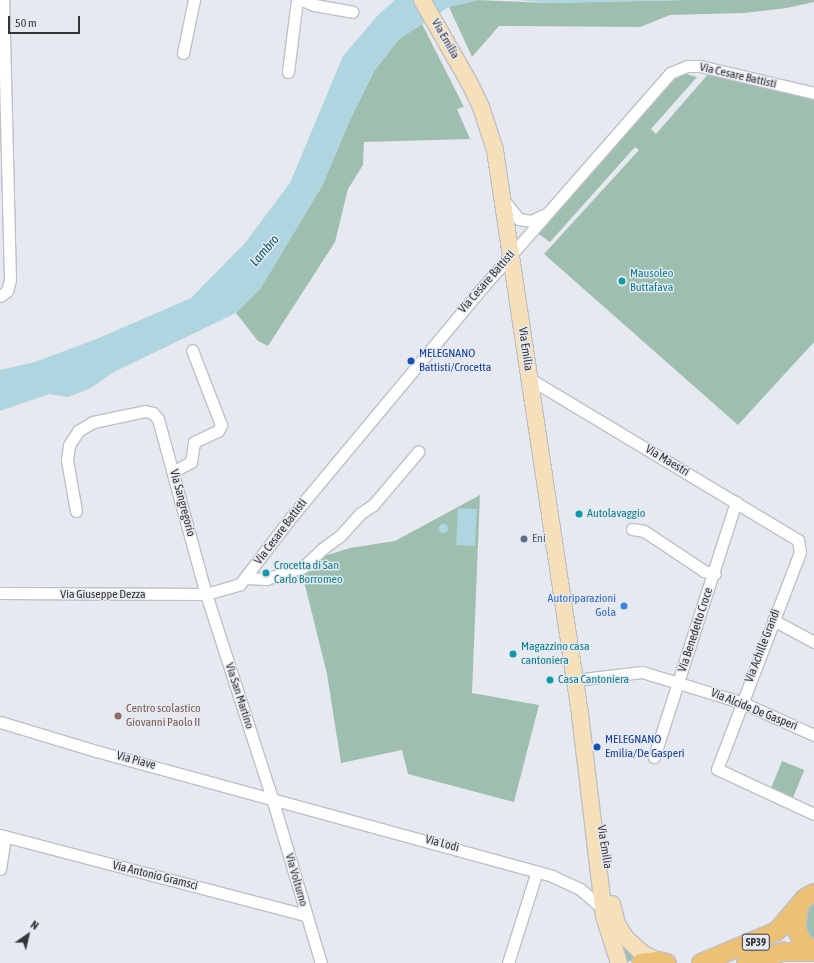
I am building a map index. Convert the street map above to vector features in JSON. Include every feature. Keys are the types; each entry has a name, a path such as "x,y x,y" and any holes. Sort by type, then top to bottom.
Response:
{"main road":[{"name":"SP39","path":"701,963 770,935 785,924 800,905 814,893"},
{"name":"SP39","path":"800,905 795,916 796,928 803,943 814,951"},
{"name":"SP39","path":"746,963 781,952 814,951"}],"street":[{"path":"3,0 3,196 10,280 3,293"},
{"path":"183,53 194,0"},
{"path":"288,72 297,0"},
{"path":"302,0 314,5 352,12"},
{"name":"Via Emilia","path":"422,0 481,107 495,150 504,199 580,714 603,909 619,963"},
{"name":"Via Cesare Battisti","path":"206,594 232,588 246,578 292,516 511,254 670,73 682,67 700,66 814,93"},
{"path":"504,199 509,210 519,219 533,220 547,213"},
{"path":"174,471 191,462 194,442 218,431 221,425 192,350"},
{"name":"Via Maestri","path":"530,379 793,536 800,546"},
{"name":"Via Sangregorio","path":"76,511 67,460 69,445 78,431 94,422 146,411 153,413 158,419 174,471 206,594"},
{"path":"246,578 274,577 300,569 344,533 361,513 373,506 418,452"},
{"name":"Via Benedetto Croce","path":"654,757 715,574 736,502"},
{"path":"632,529 644,531 704,571 715,574"},
{"name":"Via Achille Grandi","path":"800,546 717,769 814,814"},
{"name":"Via Giuseppe Dezza","path":"0,592 206,594"},
{"name":"Via San Martino","path":"206,594 272,798"},
{"path":"773,620 814,642"},
{"name":"Via Alcide De Gasperi","path":"575,680 642,672 741,702 814,735"},
{"name":"Via Emilia","path":"580,714 597,799 615,916 621,931 631,944 658,962"},
{"name":"Via Piave","path":"0,722 272,798"},
{"name":"Via Lodi","path":"272,798 537,871 573,885 603,909"},
{"name":"Via Volturno","path":"272,798 321,963"},
{"path":"0,869 2,836"},
{"name":"Via Antonio Gramsci","path":"2,836 306,915"},
{"path":"508,963 537,871"}],"green space":[{"path":"477,0 549,3 685,0 814,0 814,2 787,8 744,13 670,15 640,27 499,26 472,57 449,7"},
{"path":"422,24 464,107 457,109 470,139 364,142 363,165 348,189 335,242 268,346 258,341 236,313 260,289 322,186 349,122 374,71 399,39"},
{"path":"678,72 697,77 651,129 656,134 710,72 814,98 814,342 738,425 544,254 639,150 635,147 550,242 537,233"},
{"path":"480,495 472,693 539,705 514,802 408,774 402,750 341,763 327,674 302,573 321,569 318,558 350,548 395,541"},
{"path":"782,761 804,770 793,799 770,790"},
{"path":"814,900 814,943 805,935 803,912"},
{"path":"622,943 636,957 627,963 626,963"}],"water":[{"name":"Lambro","path":"395,0 477,0 449,7 399,39 374,71 349,122 322,186 260,289 236,313 112,373 91,388 68,397 49,394 0,411 0,370 35,362 99,338 191,298 245,243 290,183 343,56 379,14"},
{"path":"519,0 685,0 549,3"},
{"path":"458,508 477,509 475,546 456,545"},
{"path":"443,523 448,528 443,533 438,528"}],"place":[{"name":"Mausoleo Buttafava","path":"622,281"},
{"name":"MELEGNANO Battisti/Crocetta","path":"411,361"},
{"name":"Autolavaggio","path":"579,514"},
{"name":"Eni","path":"524,539"},
{"name":"Crocetta di San Carlo Borromeo","path":"266,573"},
{"name":"Autoriparazioni Gola","path":"624,606"},
{"name":"Magazzino casa cantoniera","path":"513,654"},
{"name":"Casa Cantoniera","path":"550,680"},
{"name":"Centro scolastico Giovanni Paolo II","path":"118,716"},
{"name":"MELEGNANO Emilia/De Gasperi","path":"597,747"}]}
